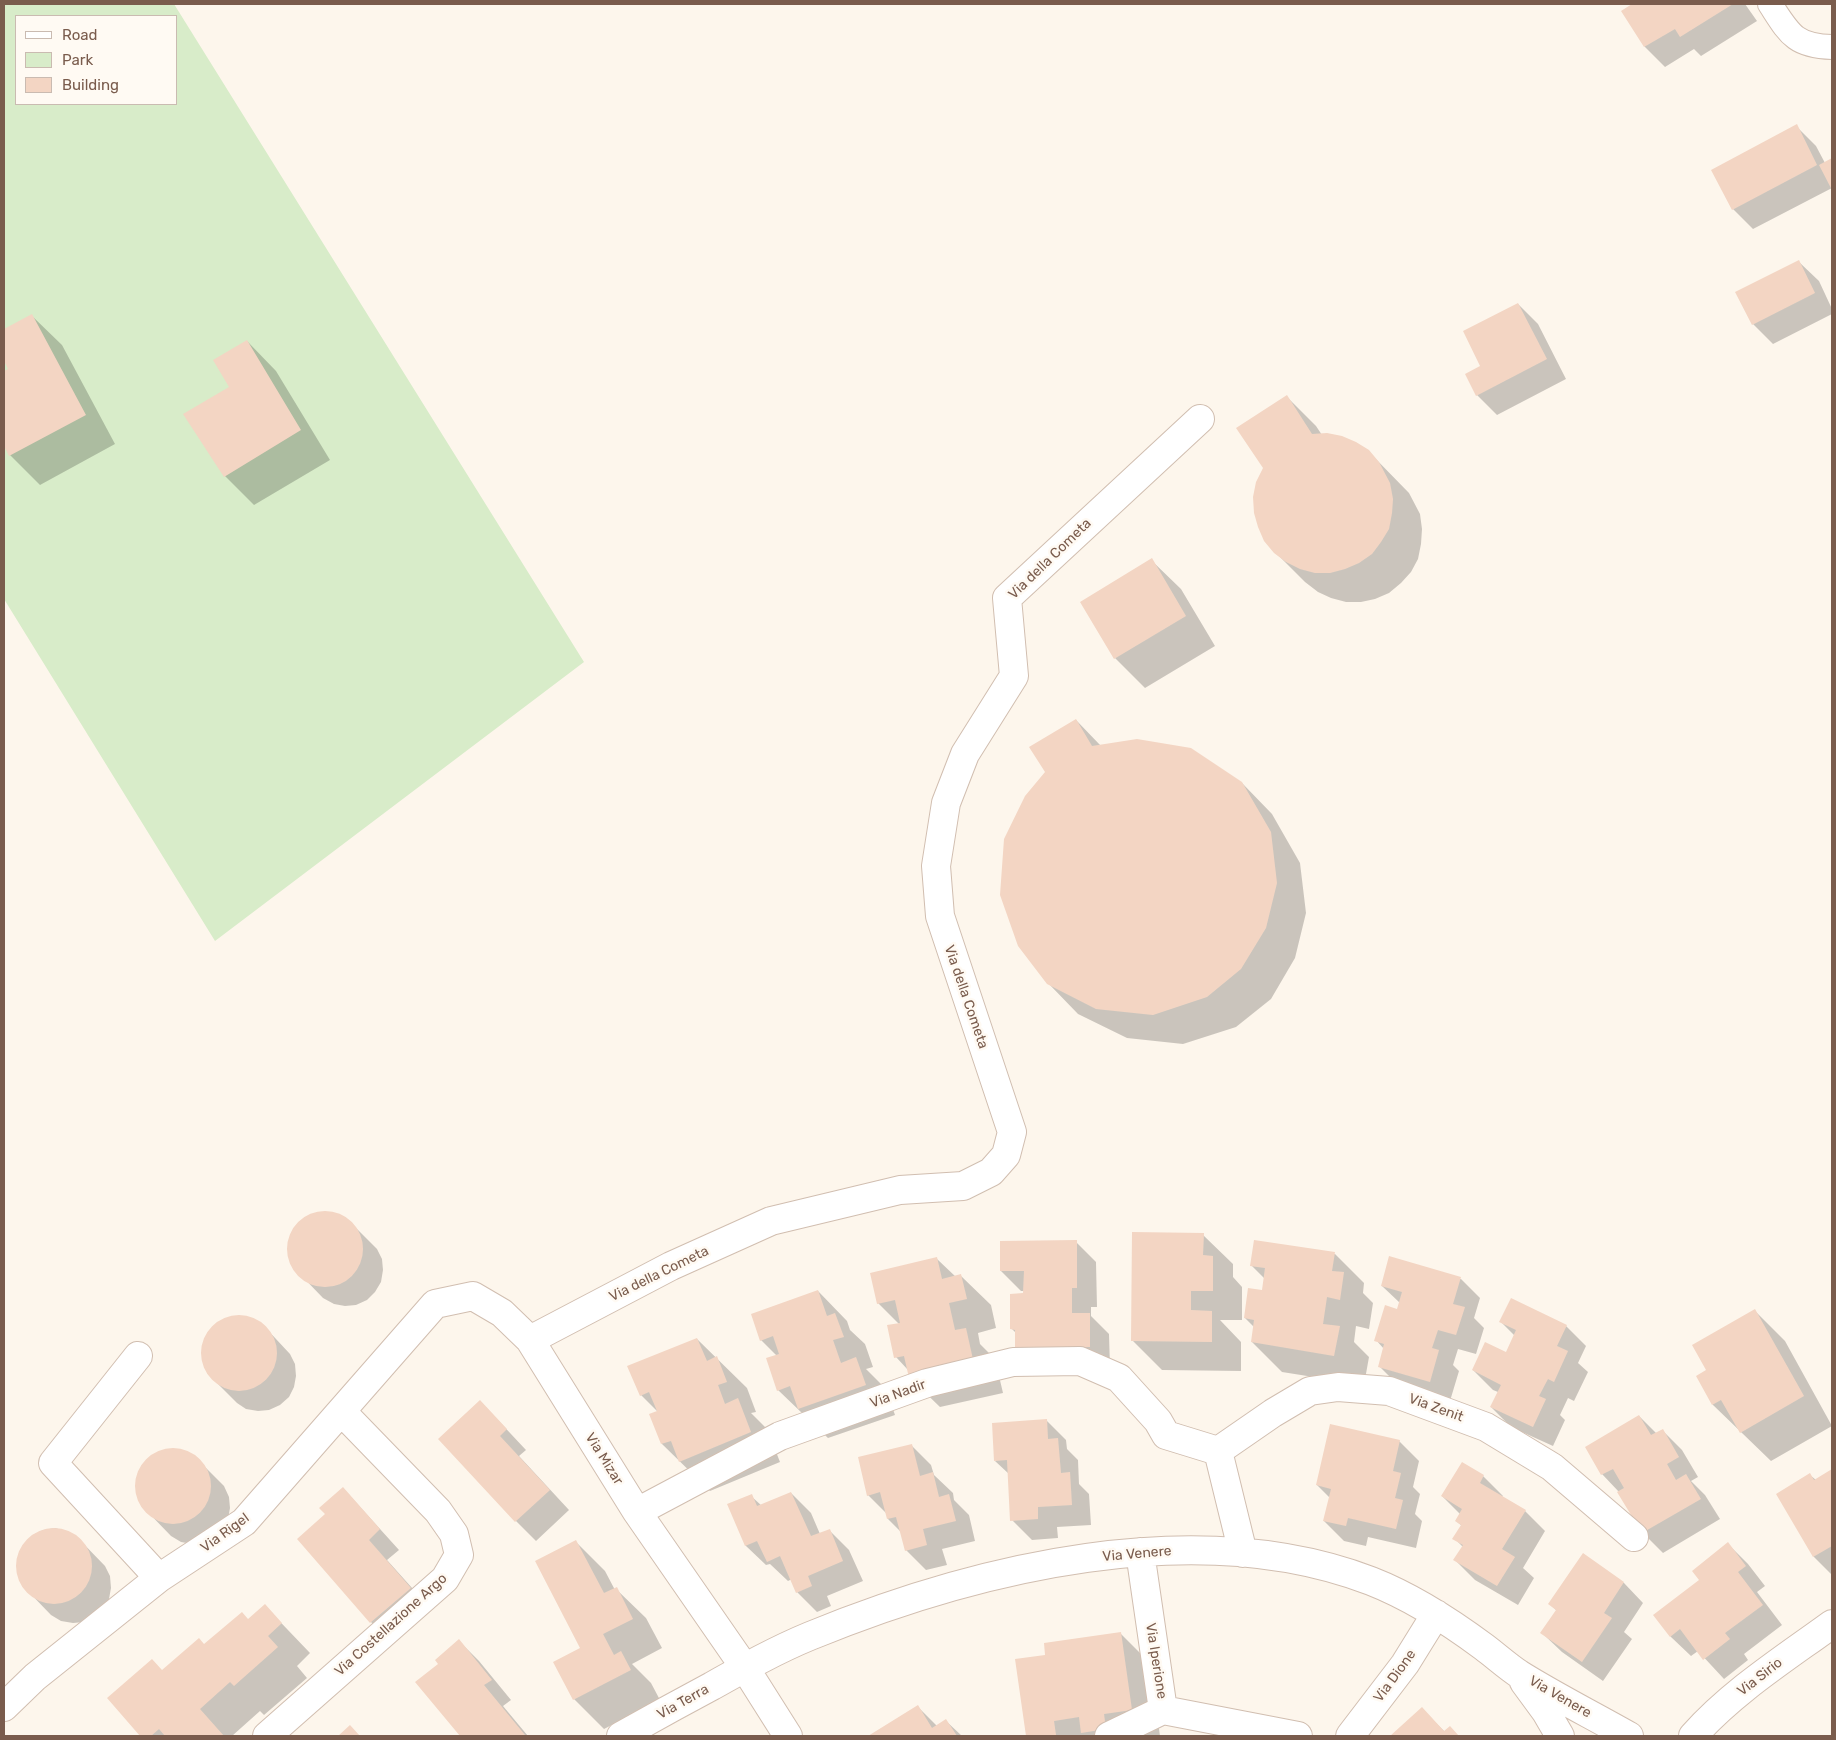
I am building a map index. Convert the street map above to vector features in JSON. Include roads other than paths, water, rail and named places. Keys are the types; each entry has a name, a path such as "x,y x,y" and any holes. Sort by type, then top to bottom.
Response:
{"street":[{"name":"Via della Cometa","path":"530,1340 671,1266 771,1221 900,1190 963,1186 991,1172 1006,1155 1012,1132 940,916 936,866 946,803 965,754 1014,676 1006,598 1200,419"},
{"name":"Via Mizar","path":"435,1304 473,1296 502,1312 530,1340 637,1512 745,1668 788,1736"},
{"name":"Via Rigel","path":"4,1707 35,1677 159,1578 244,1522 435,1304"},
{"path":"138,1356 53,1463 159,1578"},
{"name":"Via Nadir","path":"637,1512 780,1436 927,1383 1013,1362 1080,1361 1119,1378 1158,1421 1166,1435 1218,1450"},
{"name":"Via Zenit","path":"1218,1450 1272,1413 1310,1391 1338,1386 1389,1391 1486,1426 1552,1467 1634,1537"},
{"name":"Via Costellazione Argo","path":"267,1736 445,1579 459,1555 454,1534 438,1511 342,1412"},
{"path":"1218,1450 1243,1553"},
{"name":"Via Venere","path":"745,1668 809,1637 904,1602 974,1581 1051,1564 1140,1552 1243,1553 1278,1557 1341,1571 1372,1581 1436,1614 1517,1673 1629,1736"},
{"name":"Via Iperione","path":"1109,1736 1163,1710 1140,1552"},
{"name":"Via Dione","path":"1350,1736 1405,1664 1436,1614"},
{"name":"Via Sirio","path":"1693,1736 1708,1719 1756,1679 1832,1624"},
{"name":"Via Terra","path":"621,1736 745,1668"},
{"name":"Via Venere","path":"1517,1673 1546,1712 1560,1736"},
{"path":"1163,1710 1298,1736"}],"lane":[{"path":"1770,4 1789,34 1814,47 1832,47"}]}
